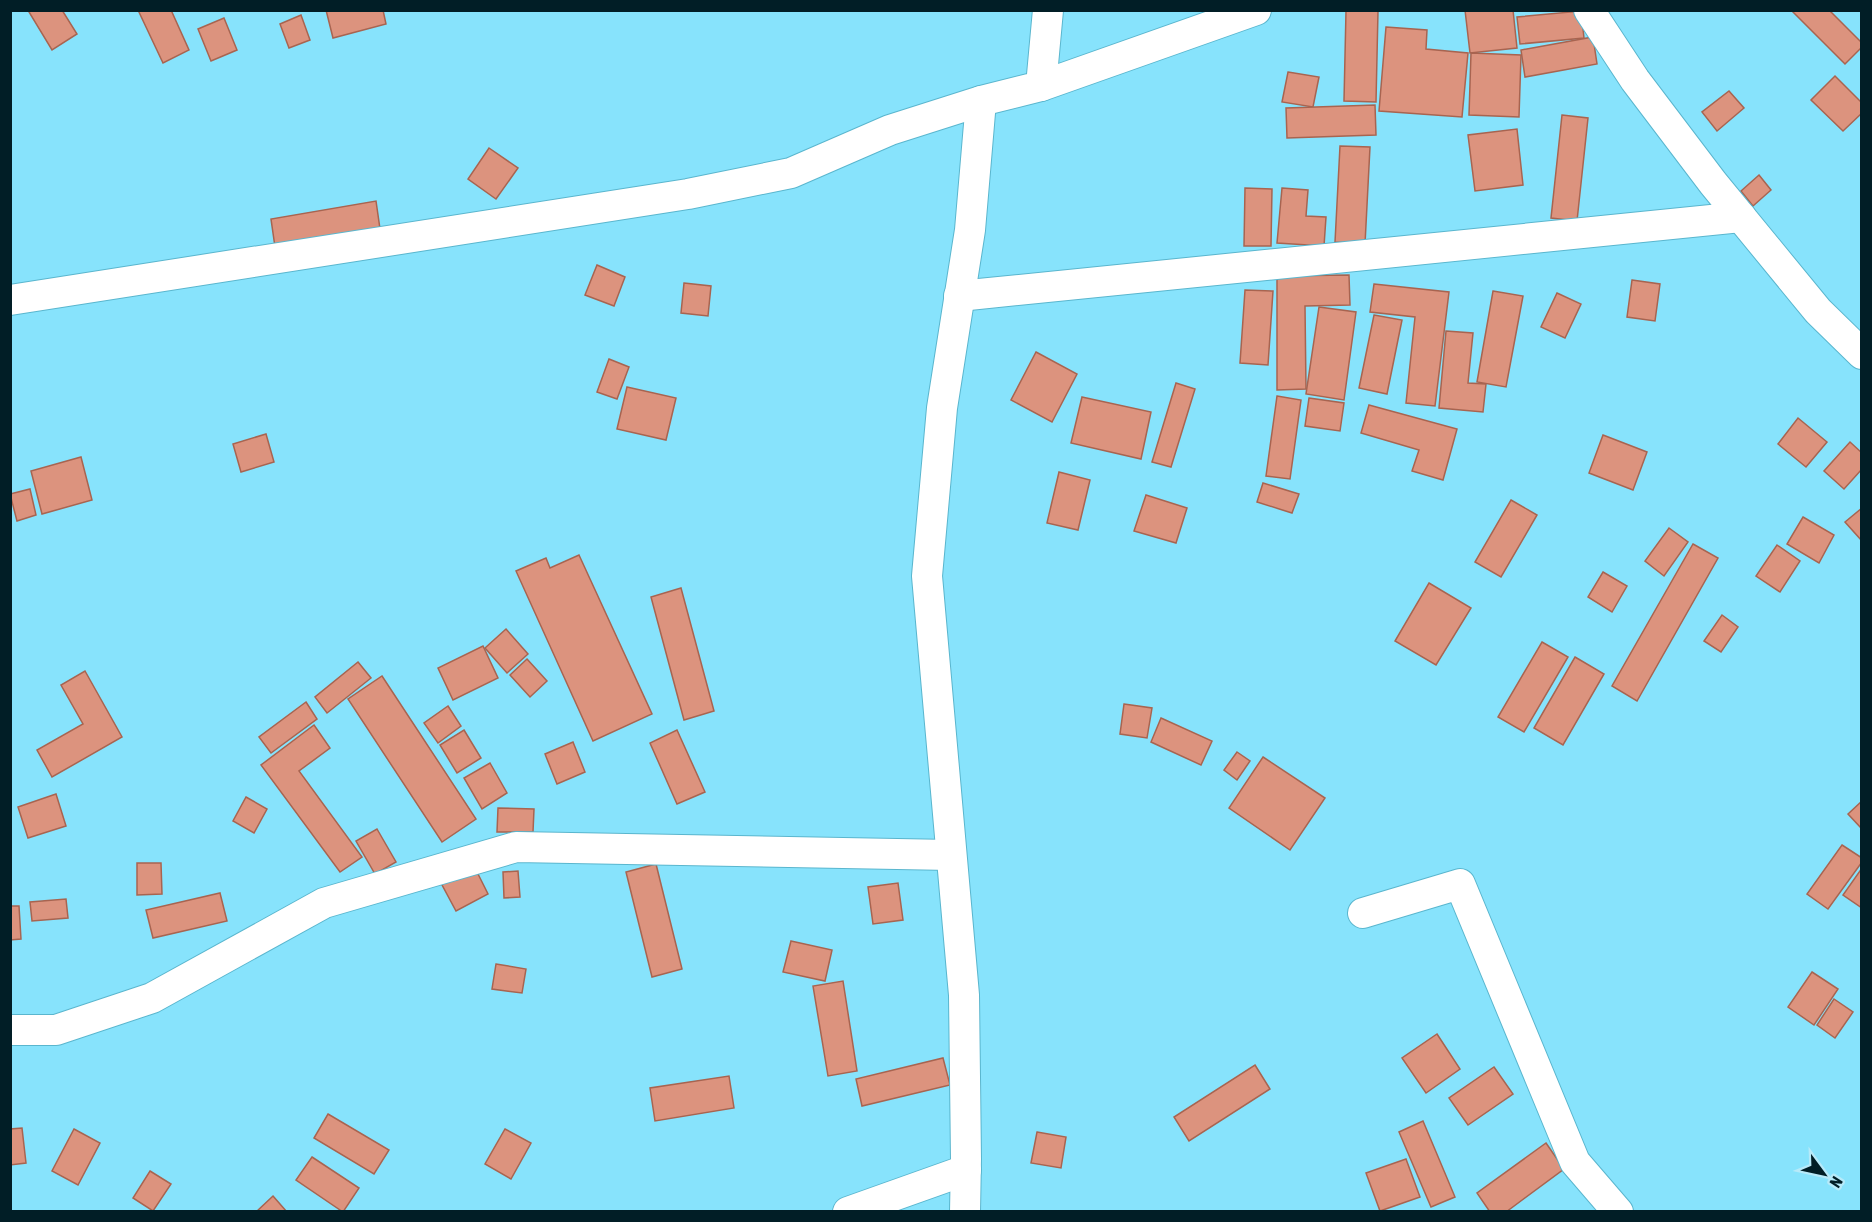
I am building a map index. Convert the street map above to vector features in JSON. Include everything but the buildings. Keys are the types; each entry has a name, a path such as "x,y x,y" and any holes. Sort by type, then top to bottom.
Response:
{"street":[{"path":"1041,86 1048,10"},
{"path":"10,300 688,194 791,173 890,130 981,101 1041,86 1256,10"},
{"path":"1589,10 1635,80 1741,217 1818,311 1862,354"},
{"path":"965,1212 964,994 927,576 942,408 970,230 981,101"},
{"path":"959,296 1741,217"},
{"path":"10,1030 56,1030 152,998 324,903 516,848 951,855"},
{"path":"1363,913 1460,884 1575,1162 1618,1212"},
{"path":"848,1212 966,1170"}]}
